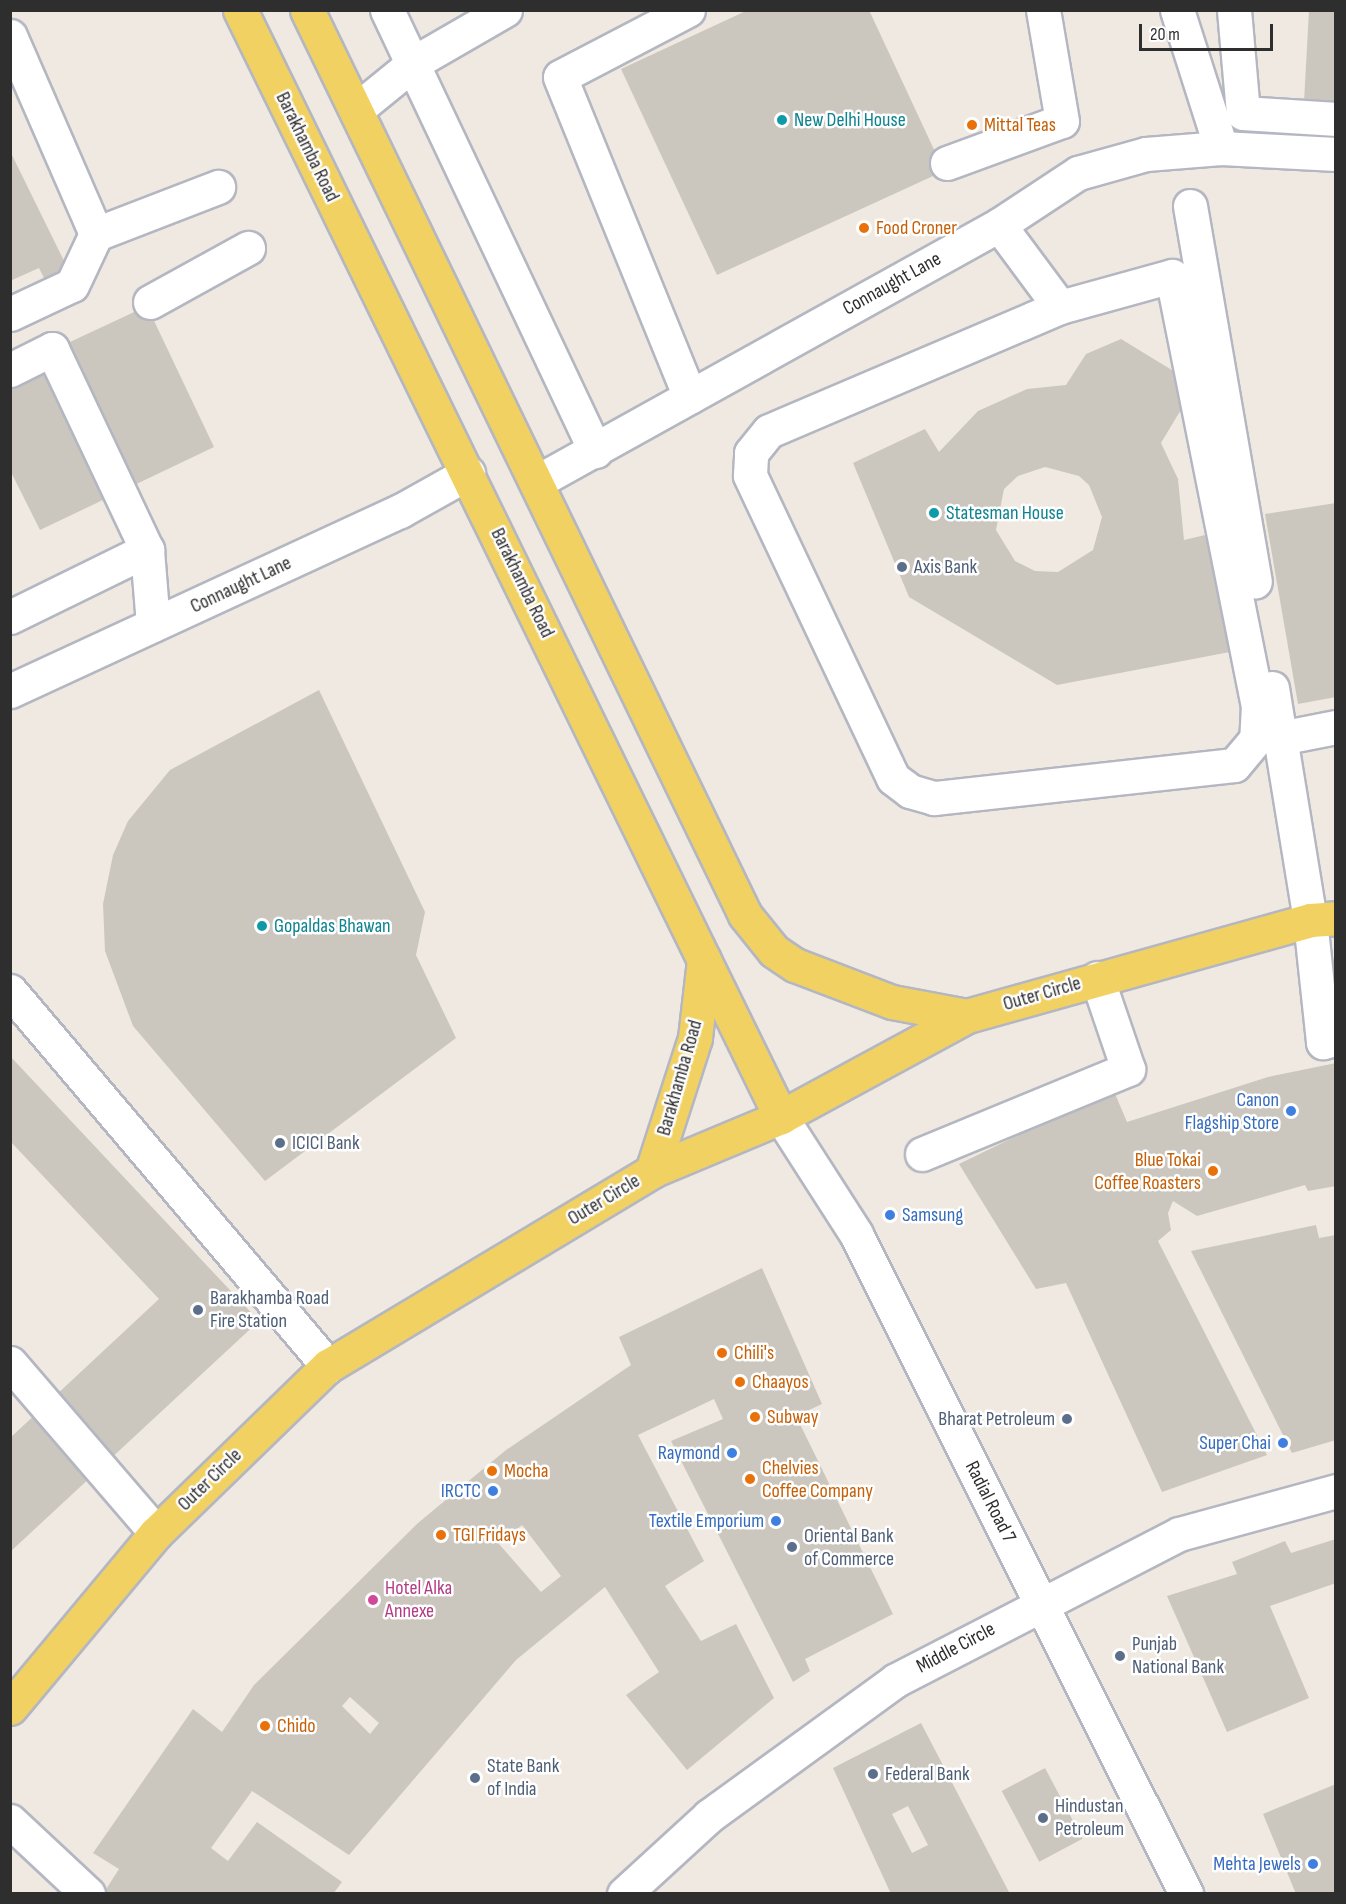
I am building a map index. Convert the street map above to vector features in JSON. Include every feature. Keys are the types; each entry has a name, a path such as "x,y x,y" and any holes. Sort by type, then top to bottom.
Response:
{"main road":[{"name":"Barakhamba Road","path":"240,10 704,960 695,1038 652,1171"},
{"path":"307,10 538,481 724,874 758,932 795,965 892,1002 967,1016"},
{"name":"Outer Circle","path":"10,1708 156,1533 328,1366 652,1171 781,1117 967,1016 1097,978 1323,919"},
{"path":"704,960 781,1117"}],"street":[{"path":"387,10 415,62 595,451"},
{"path":"356,110 415,62 505,10"},
{"path":"688,10 560,77 690,397"},
{"path":"947,163 1062,121 1043,10"},
{"path":"1177,10 1221,148"},
{"path":"1234,10 1243,113 1335,119"},
{"path":"10,36 96,234"},
{"name":"Connaught Lane","path":"538,481 999,225 1078,173 1146,154 1221,148 1335,154"},
{"path":"10,314 72,285 96,234 218,187"},
{"path":"1190,206 1280,738 1323,919 1323,1042 1335,1039"},
{"path":"999,225 1060,307"},
{"path":"150,302 248,248"},
{"path":"1172,276 1258,705 1256,739 1234,765 934,798 893,778 750,476 751,453 769,431 1060,307 1172,276"},
{"path":"10,369 52,349 147,550 153,626"},
{"name":"Connaught Lane","path":"10,691 400,511 468,473"},
{"path":"10,617 147,550"},
{"path":"1280,738 1335,727"},
{"path":"922,1154 1128,1069 1097,978"},
{"path":"10,991 328,1366"},
{"name":"Radial Road 7","path":"781,1117 856,1234 1186,1893"},
{"path":"10,1363 156,1533"},
{"name":"Middle Circle","path":"624,1893 692,1830 801,1744 896,1680 1041,1603 1179,1534 1335,1491"},
{"path":"10,1821 88,1893"}],"building":[{"name":"New Delhi House","path":"748,10 869,10 944,171 717,275 621,69"},
{"path":"1309,10 1336,10 1336,104 1304,102"},
{"path":"10,151 68,269 45,280 39,268 10,281"},
{"path":"147,306 214,447 40,530 10,470 10,370"},
{"name":"Statesman House","path":"1121,339 1180,375 1185,403 1161,443 1178,479 1184,540 1205,535 1235,651 1057,685 909,597 853,463 925,429 939,452 978,411 1027,389 1066,385 1086,354","holes":["1045,467 1079,476 1089,485 1102,517 1093,550 1058,572 1035,571 1015,561 996,530 1004,489 1018,476"]},
{"path":"1336,503 1336,697 1298,704 1265,514"},
{"name":"Gopaldas Bhawan","path":"319,690 425,912 416,955 456,1038 265,1181 133,1026 105,951 103,904 113,855 128,821 170,770"},
{"name":"Barakhamba Road Fire Station","path":"10,1056 259,1321 10,1552 10,1438 159,1299 10,1141"},
{"path":"1336,1063 1336,1186 1308,1191 1305,1185 1197,1216 1173,1201 1168,1213 1171,1230 1158,1241 1267,1455 1162,1492 1066,1283 1036,1289 959,1164 1113,1089 1127,1122 1268,1077"},
{"path":"1316,1225 1319,1238 1336,1235 1336,1440 1292,1453 1191,1251"},
{"path":"762,1268 822,1404 796,1416 893,1614 805,1659 810,1671 793,1682 671,1441 723,1419 714,1399 638,1435 704,1561 665,1586 701,1641 736,1624 774,1698 687,1770 626,1695 659,1672 605,1587 516,1660 349,1855 252,1791 211,1848 228,1861 257,1822 342,1882 333,1894 103,1894 119,1869 93,1853 193,1709 222,1732 254,1685 418,1523 506,1450 631,1365 619,1337","holes":["522,1525 561,1576 541,1592 499,1544","350,1697 379,1723 370,1734 342,1706"]},
{"path":"1336,1539 1336,1583 1270,1606 1309,1698 1227,1732 1167,1596 1237,1574 1232,1562 1285,1541 1291,1553"},
{"path":"921,1723 1010,1894 891,1894 833,1768","holes":["908,1806 928,1845 912,1853 892,1814"]},
{"path":"1045,1768 1083,1839 1039,1862 1002,1791"},
{"path":"1336,1784 1336,1894 1296,1894 1263,1814"}],"place":[{"name":"New Delhi House","path":"782,120"},
{"name":"Mittal Teas","path":"972,125"},
{"name":"Food Croner","path":"864,228"},
{"name":"Statesman House","path":"934,513"},
{"name":"Axis Bank","path":"902,567"},
{"name":"Gopaldas Bhawan","path":"262,926"},
{"name":"Canon Flagship Store","path":"1291,1111"},
{"name":"ICICI Bank","path":"280,1143"},
{"name":"Blue Tokai Coffee Roasters","path":"1213,1171"},
{"name":"Samsung","path":"890,1215"},
{"name":"Barakhamba Road Fire Station","path":"198,1310"},
{"name":"Chili's","path":"722,1353"},
{"name":"Chaayos","path":"740,1382"},
{"name":"Subway","path":"755,1417"},
{"name":"Bharat Petroleum","path":"1067,1419"},
{"name":"Super Chai","path":"1283,1443"},
{"name":"Raymond","path":"732,1453"},
{"name":"Mocha","path":"492,1471"},
{"name":"Chelvies Coffee Company","path":"750,1479"},
{"name":"IRCTC","path":"493,1491"},
{"name":"Textile Emporium","path":"776,1521"},
{"name":"TGI Fridays","path":"441,1535"},
{"name":"Oriental Bank of Commerce","path":"792,1547"},
{"name":"Hotel Alka Annexe","path":"373,1600"},
{"name":"Punjab National Bank","path":"1120,1656"},
{"name":"Chido","path":"265,1726"},
{"name":"Federal Bank","path":"873,1774"},
{"name":"State Bank of India","path":"475,1778"},
{"name":"Hindustan Petroleum","path":"1043,1818"},
{"name":"Mehta Jewels","path":"1313,1864"}]}
